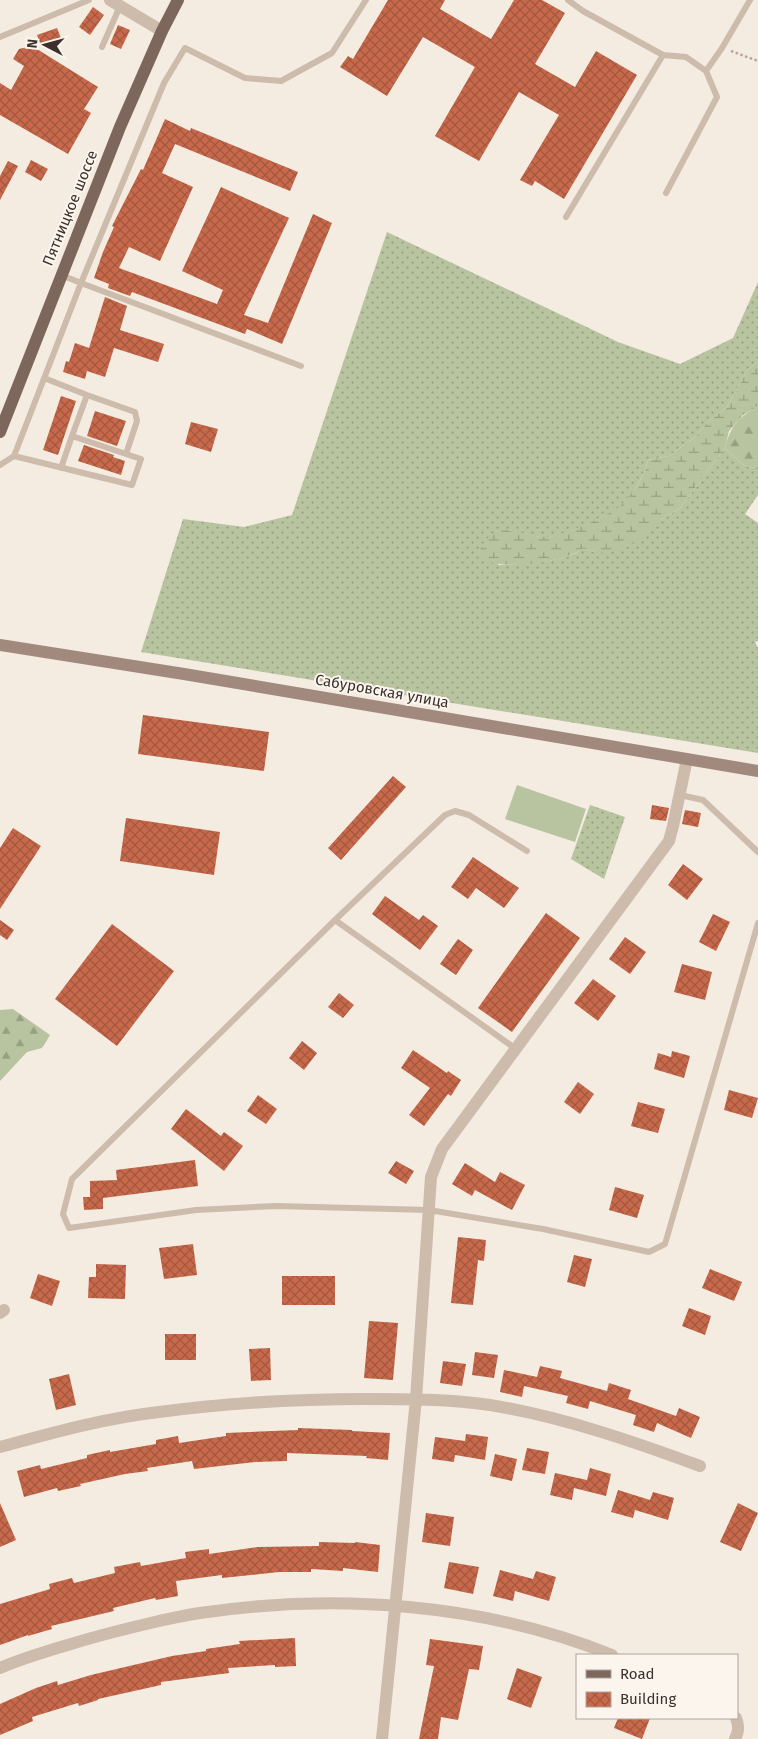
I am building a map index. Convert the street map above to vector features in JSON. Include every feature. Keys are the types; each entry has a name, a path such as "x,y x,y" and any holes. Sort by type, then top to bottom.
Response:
{"main road":[{"name":"Пятницкое шоссе","path":"0,432 120,127 162,31 178,0"}],"street":[{"path":"115,3 162,31"},
{"name":"Сабуровская улица","path":"0,645 194,675 758,771"},
{"path":"382,1739 416,1399 432,1177 442,1149 669,841 687,759"},
{"path":"0,1447 87,1424 157,1412 237,1404 327,1399 416,1399 489,1405 573,1423 643,1445 700,1466"},
{"path":"0,1668 18,1660 105,1633 199,1613 290,1604 394,1606 439,1611 516,1625 583,1644 609,1654"},
{"path":"735,1739 739,1725 736,1719"}],"lane":[{"path":"0,37 89,0"},
{"path":"0,465 14,456 81,283 164,84 186,48 244,78 282,81 332,53 366,0"},
{"path":"568,0 663,54 686,57 706,71 718,97 666,194"},
{"path":"706,71 750,0"},
{"path":"102,47 115,3"},
{"path":"566,217 663,54"},
{"path":"61,276 301,366"},
{"path":"44,378 135,412 137,421 126,454"},
{"path":"61,468 87,395"},
{"path":"14,456 132,485 141,459 72,436"},
{"path":"680,795 703,800 758,852"},
{"path":"527,851 468,815 455,811 445,815 335,920 72,1179 63,1214 69,1228 196,1210 276,1206 430,1210 543,1229 649,1252 665,1244 758,923"},
{"path":"335,920 516,1049"}],"path":[{"path":"722,48 758,61"}],"green space":[{"path":"387,232 618,342 680,364 733,338 758,282 758,362 748,369 727,407 710,420 695,437 669,456 648,460 638,485 621,506 607,515 557,536 534,536 508,530 498,565 553,560 563,558 583,549 594,552 662,519 680,508 725,448 742,464 752,468 758,466 758,495 745,514 758,523 758,641 755,642 758,648 758,753 141,652 183,519 244,527 292,515"},
{"path":"758,362 758,406 743,415 729,431 725,448 680,508 662,519 626,548 605,553 583,549 554,560 521,564 497,564 478,557 485,541 499,531 511,530 542,537 555,536 586,524 616,509 638,484 648,460 669,456 695,437 710,420 727,407 748,369"},
{"path":"758,406 758,466 752,468 742,464 725,448 736,423 745,414"},
{"path":"517,785 586,809 575,842 505,819"},
{"path":"590,805 625,817 604,879 571,859"},
{"path":"13,1009 50,1035 42,1048 27,1052 0,1081 0,1010"}],"building":[{"path":"388,0 445,0 440,9 491,39 514,0 542,0 565,13 535,64 575,87 596,51 637,75 564,199 535,181 532,186 520,180 559,115 519,92 479,161 435,136 475,67 423,37 387,96 340,67 348,56 353,59"},
{"path":"93,7 104,15 90,35 79,27"},
{"path":"118,25 130,30 121,49 110,44"},
{"path":"57,28 61,38 41,46 37,35"},
{"path":"32,46 98,87 84,109 91,113 68,154 0,115 0,83 11,90 24,66 13,59 19,49"},
{"path":"165,119 190,131 191,128 298,172 290,191 175,144 162,173 193,187 160,261 129,247 119,268 217,304 223,290 182,271 221,187 289,218 244,315 268,323 313,214 332,223 282,344 247,329 245,334 132,292 130,296 108,288 109,284 94,278 114,227 112,226 141,169 143,170"},
{"path":"31,160 48,169 41,181 25,172"},
{"path":"8,161 18,166 0,200 0,176"},
{"path":"105,297 127,306 120,330 164,344 158,362 114,348 105,377 87,371 85,379 63,372 66,361 69,362 75,343 89,348"},
{"path":"61,396 76,401 58,455 43,450"},
{"path":"95,411 126,421 117,446 87,436"},
{"path":"191,422 218,429 211,452 185,444"},
{"path":"84,445 114,455 113,457 125,461 121,475 78,461"},
{"path":"143,715 269,732 264,771 138,754"},
{"path":"393,776 406,787 341,860 328,848"},
{"path":"652,805 669,808 666,821 650,819"},
{"path":"685,810 701,813 698,827 682,824"},
{"path":"126,818 220,832 214,875 120,861"},
{"path":"13,828 41,846 0,909 0,848"},
{"path":"473,857 519,888 504,908 476,888 468,899 451,887"},
{"path":"683,864 703,879 687,900 668,885"},
{"path":"385,896 419,920 423,915 438,926 420,950 372,914"},
{"path":"546,913 580,938 512,1032 478,1008"},
{"path":"713,914 730,922 716,951 699,942"},
{"path":"0,920 14,930 7,940 0,935"},
{"path":"112,924 174,971 117,1046 55,999"},
{"path":"625,937 646,952 630,974 609,959"},
{"path":"458,939 473,950 456,975 440,964"},
{"path":"682,964 712,972 705,1000 674,992"},
{"path":"593,979 616,996 598,1021 574,1003"},
{"path":"339,993 354,1005 343,1018 328,1007"},
{"path":"302,1041 317,1053 304,1070 289,1058"},
{"path":"413,1050 461,1080 451,1096 448,1094 424,1126 409,1115 430,1088 401,1068"},
{"path":"672,1051 690,1056 684,1078 654,1069 658,1053 671,1057"},
{"path":"578,1082 594,1094 580,1114 564,1102"},
{"path":"729,1090 758,1098 752,1118 724,1110"},
{"path":"258,1095 277,1109 266,1124 247,1111"},
{"path":"638,1102 665,1109 658,1133 631,1126"},
{"path":"186,1109 221,1136 224,1132 243,1146 224,1171 171,1129"},
{"path":"195,1160 198,1186 103,1198 103,1209 84,1210 83,1197 90,1197 90,1181 117,1180 116,1170"},
{"path":"396,1161 414,1171 406,1184 388,1173"},
{"path":"465,1163 495,1182 500,1172 525,1185 512,1210 475,1190 472,1196 452,1184"},
{"path":"615,1187 644,1195 637,1218 609,1210"},
{"path":"458,1237 486,1240 484,1261 478,1260 473,1305 451,1303"},
{"path":"193,1244 197,1275 164,1279 159,1248"},
{"path":"574,1255 592,1259 585,1287 567,1282"},
{"path":"96,1264 126,1265 125,1299 88,1298 89,1277 96,1277"},
{"path":"710,1269 742,1282 734,1301 702,1288"},
{"path":"38,1274 60,1281 52,1306 30,1298"},
{"path":"282,1276 335,1276 335,1305 282,1305"},
{"path":"689,1308 711,1316 705,1335 682,1326"},
{"path":"369,1321 398,1323 393,1380 364,1378"},
{"path":"165,1334 196,1334 196,1360 165,1360"},
{"path":"270,1348 271,1380 251,1381 249,1349"},
{"path":"475,1352 498,1355 494,1378 472,1375"},
{"path":"443,1361 466,1364 462,1386 440,1383"},
{"path":"540,1366 562,1371 560,1378 607,1391 609,1383 631,1390 628,1399 676,1416 679,1408 700,1417 691,1438 657,1423 654,1432 633,1425 636,1415 590,1401 588,1409 566,1403 568,1396 524,1386 522,1397 500,1392 504,1370 537,1377"},
{"path":"69,1374 76,1405 56,1410 49,1379"},
{"path":"298,1428 390,1433 388,1460 366,1458 367,1456 287,1453 287,1461 255,1462 194,1469 192,1461 147,1468 148,1471 80,1484 81,1486 58,1491 57,1488 24,1497 17,1471 40,1465 41,1469 87,1458 87,1455 110,1450 110,1452 156,1444 156,1440 178,1436 179,1443 226,1436 226,1433 298,1430"},
{"path":"466,1434 488,1437 485,1460 455,1455 454,1462 432,1459 435,1437 465,1441"},
{"path":"527,1448 549,1452 545,1474 522,1470"},
{"path":"495,1454 517,1459 512,1481 490,1476"},
{"path":"590,1468 611,1474 606,1496 574,1488 572,1500 550,1495 555,1473 587,1480"},
{"path":"618,1490 650,1500 653,1492 674,1498 668,1520 635,1510 633,1518 611,1512"},
{"path":"0,1503 16,1540 0,1547"},
{"path":"738,1503 758,1513 741,1551 720,1542"},
{"path":"426,1513 454,1517 450,1546 422,1542"},
{"path":"319,1542 355,1542 380,1545 378,1572 343,1568 343,1571 311,1569 311,1572 279,1572 222,1578 222,1575 176,1581 178,1596 156,1600 155,1598 113,1608 114,1611 51,1626 52,1629 0,1645 0,1604 50,1589 49,1584 72,1578 74,1583 115,1573 114,1567 140,1562 141,1566 186,1558 185,1552 209,1549 209,1554 258,1547 319,1546"},
{"path":"449,1562 479,1567 473,1594 444,1588"},
{"path":"500,1570 533,1579 536,1571 556,1577 549,1601 515,1591 513,1601 493,1596"},
{"path":"295,1638 296,1666 275,1667 275,1665 228,1668 229,1673 161,1682 161,1685 98,1699 79,1706 78,1703 32,1717 33,1721 0,1735 0,1704 57,1681 58,1685 91,1675 172,1656 240,1644 239,1641"},
{"path":"430,1639 483,1646 479,1670 469,1669 458,1720 441,1717 438,1739 419,1739 434,1666 426,1665"},
{"path":"517,1668 542,1677 531,1708 507,1699"},
{"path":"618,1719 650,1719 642,1739 614,1728"}]}
